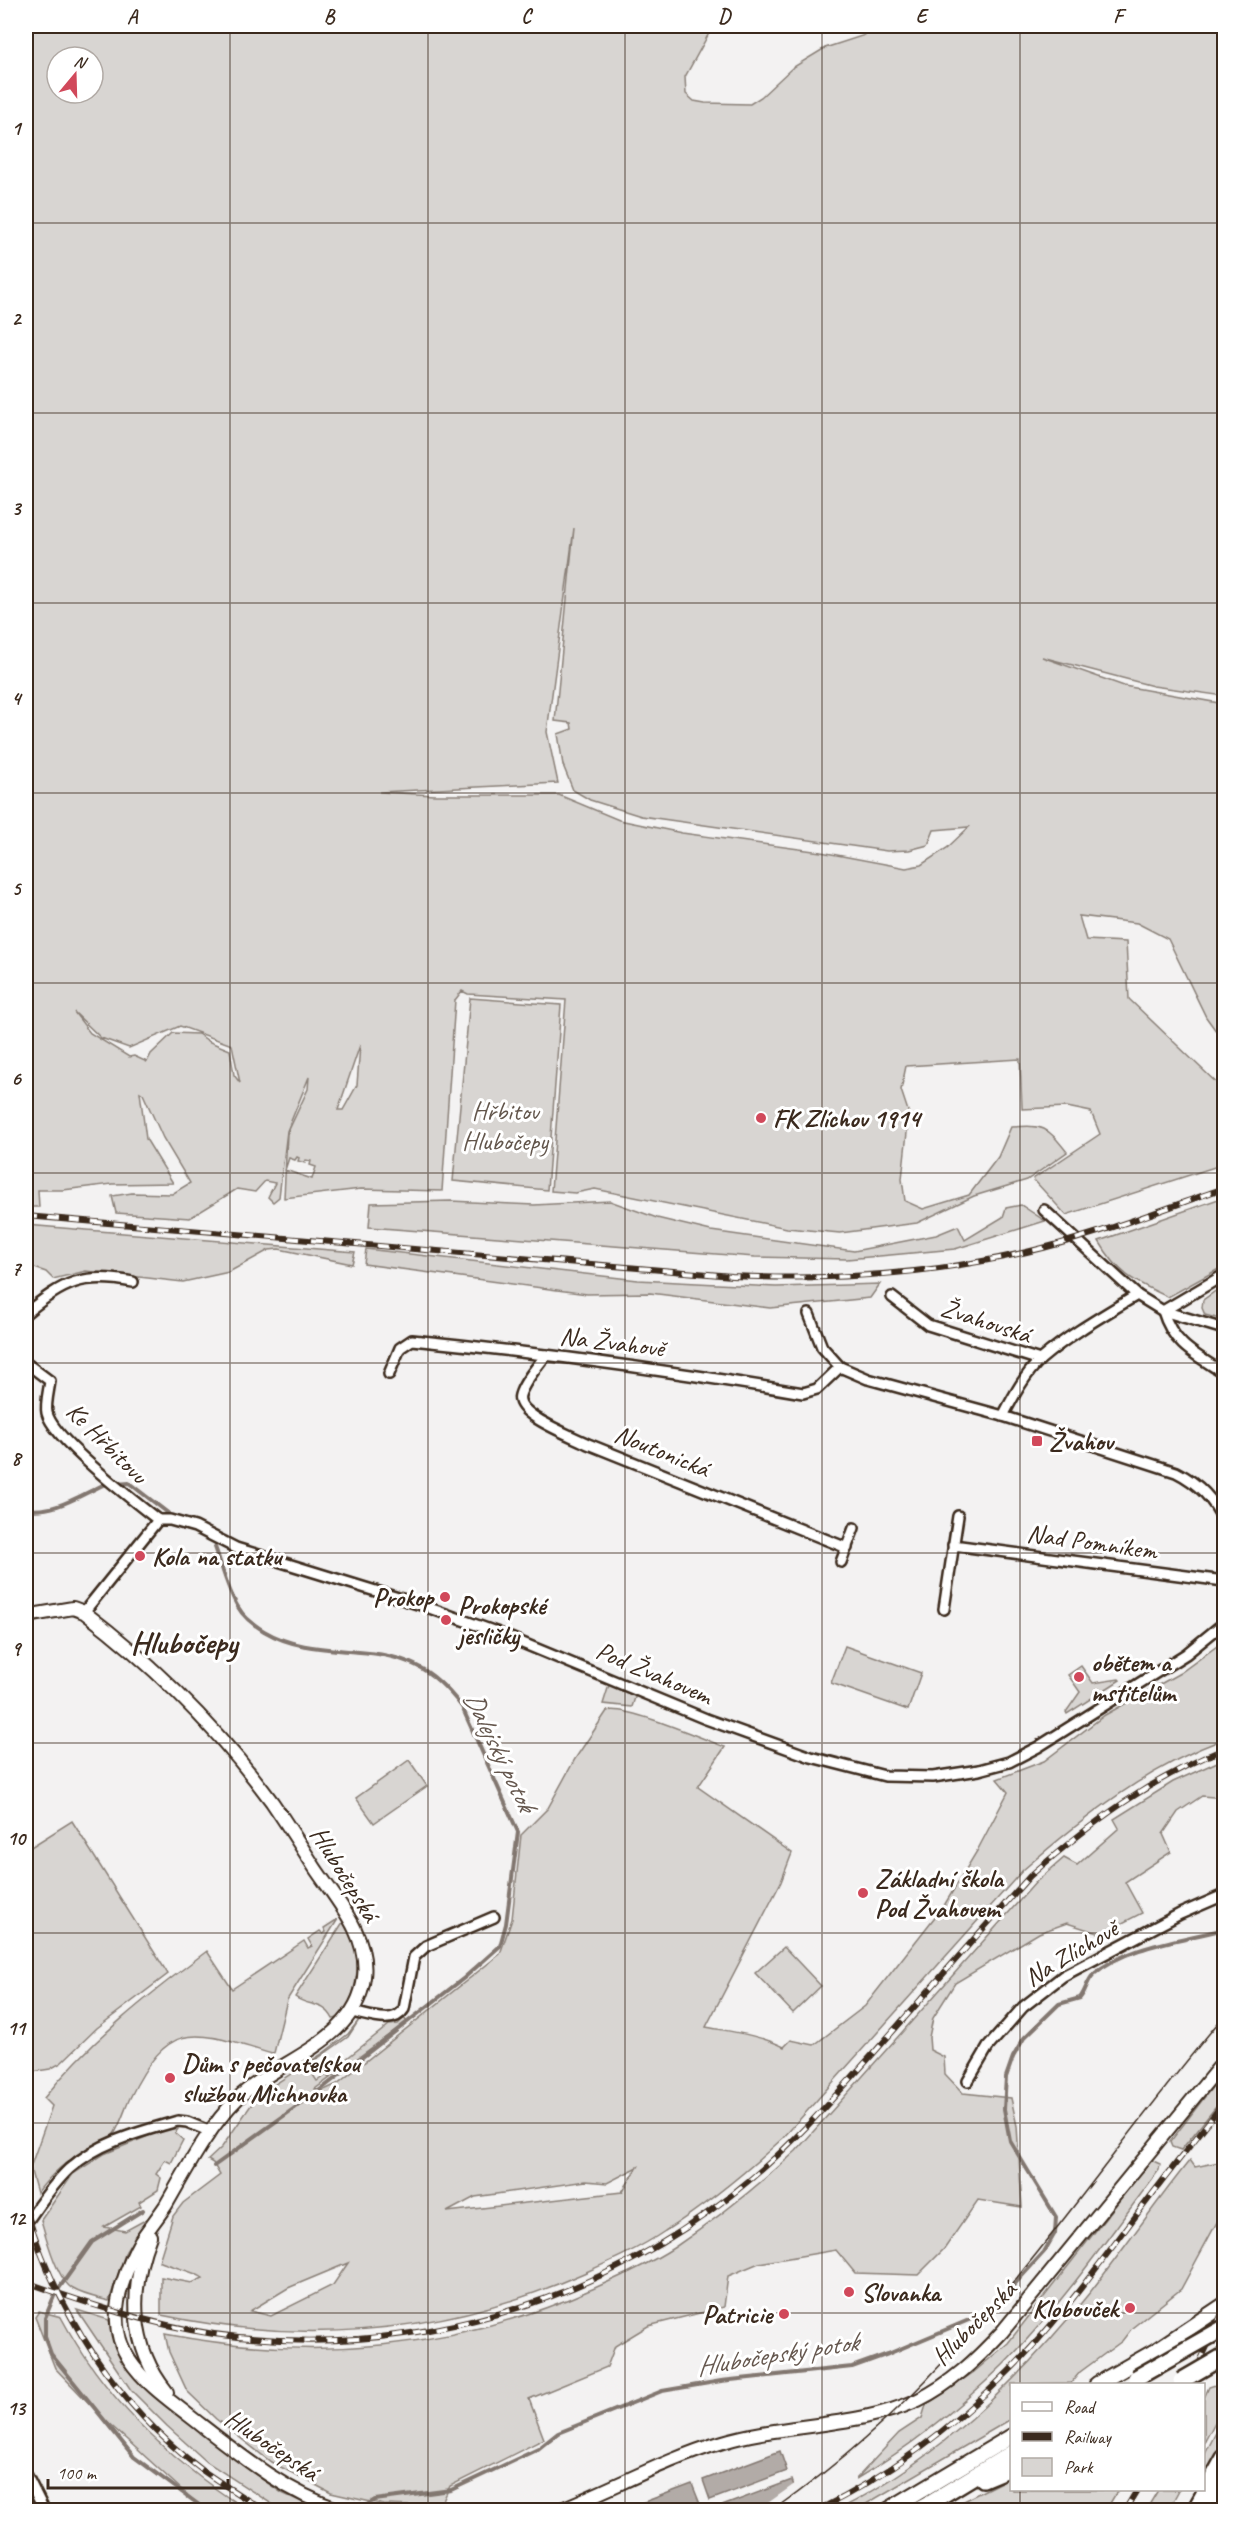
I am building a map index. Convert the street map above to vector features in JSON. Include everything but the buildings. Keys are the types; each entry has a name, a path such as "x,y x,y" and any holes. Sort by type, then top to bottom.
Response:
{"main road":[{"path":"1100,2383 1155,2351 1224,2305"},
{"path":"1131,2381 1224,2328"},
{"path":"1178,2383 1224,2356"},
{"path":"888,2511 1010,2437"},
{"path":"916,2511 1010,2454"},
{"path":"1195,2511 1224,2458"},
{"path":"931,2502 1010,2467"},
{"path":"1206,2511 1224,2485"}],"street":[{"path":"1044,1210 1112,1275 1137,1295 1163,1311 1224,1329"},
{"path":"1163,1311 1224,1275"},
{"path":"26,1313 56,1289 86,1278 100,1276 133,1282"},
{"path":"1003,1416 1023,1381 1040,1360 1073,1334 1137,1295"},
{"name":"Žvahovská","path":"892,1297 928,1326 1040,1360"},
{"path":"1163,1311 1167,1324 1178,1341 1224,1373"},
{"path":"809,1314 822,1347 840,1367 868,1380 1003,1416 1176,1472 1194,1482 1210,1498 1224,1522"},
{"name":"Na Žvahově","path":"389,1374 400,1348 412,1340 692,1374 803,1393 817,1389 840,1367"},
{"name":"Noutonická","path":"546,1355 520,1395 520,1404 524,1410 552,1427 588,1444 847,1548"},
{"name":"Ke Hřbitovu","path":"26,1363 50,1381 46,1412 52,1425 104,1477 158,1520"},
{"path":"944,1609 958,1516"},
{"path":"26,1617 62,1609 76,1608 84,1612 158,1520"},
{"name":"Pod Žvahovem","path":"158,1520 170,1520 195,1527 236,1548 421,1605 496,1632 706,1719 811,1758 885,1776 933,1777 980,1770 1009,1761 1038,1747 1186,1654 1224,1622"},
{"path":"841,1562 855,1528"},
{"name":"Nad Pomníkem","path":"953,1545 1224,1581"},
{"name":"Hlubočepská","path":"84,1612 188,1703 232,1753 282,1816 348,1917 361,1941 365,1962 364,1979 352,2012 325,2040 282,2066 243,2094 211,2132 130,2262 119,2292 115,2321 123,2352 152,2386 260,2470 291,2489 340,2511"},
{"name":"Na Zlíchově","path":"968,2080 988,2047 1023,2007 1063,1976 1180,1914 1224,1895"},
{"path":"352,2012 392,2019 400,2016 404,2009 414,1957 426,1946 494,1917"},
{"name":"Hlubočepská","path":"559,2511 667,2461 724,2442 787,2428 871,2415 917,2400 949,2382 978,2358 1016,2316 1224,2061"},
{"path":"26,2223 69,2169 88,2154 113,2141 178,2121 187,2122 211,2132"},
{"name":"Hlubočepská","path":"158,2218 141,2266 137,2307 138,2334 148,2365 183,2411"},
{"path":"26,2474 44,2511"}],"green space":[{"path":"26,26 713,26 685,77 686,94 694,101 705,103 750,104 761,97 792,68 825,48 865,35 870,26 1224,26 1224,696 1153,686 1042,657 1124,686 1224,704 1224,1042 1206,1017 1168,939 1137,923 1079,916 1086,940 1126,942 1129,999 1224,1090 1224,1164 1066,1215 1033,1179 1100,1134 1091,1112 1067,1107 1022,1109 1020,1059 906,1066 901,1090 909,1114 902,1179 905,1201 923,1209 969,1195 998,1157 1011,1127 1031,1126 1044,1129 1067,1152 1027,1180 974,1196 917,1223 840,1233 787,1228 595,1189 575,1193 551,1191 566,1000 468,994 462,991 455,1000 442,1191 361,1189 284,1198 285,1170 312,1179 316,1167 310,1165 311,1161 306,1160 305,1163 298,1161 297,1157 295,1160 289,1158 285,1169 287,1134 308,1089 309,1077 287,1131 279,1197 273,1202 268,1197 275,1183 265,1181 255,1192 237,1189 190,1218 116,1213 112,1196 132,1193 172,1194 190,1183 163,1138 140,1092 146,1139 173,1183 112,1184 63,1190 38,1190 39,1207 26,1207","holes":["574,528 555,721 571,723 572,729 558,734 563,765 573,790 590,800 641,816 887,851 909,850 928,845 934,830 969,827 947,848 921,865 906,868 821,852 682,833 619,820 559,795 435,795 379,792 558,783 547,732","74,1012 101,1038 129,1048 180,1026 232,1045 240,1083 234,1075 230,1050 198,1034 173,1033 151,1054 147,1062 134,1056 129,1057 90,1033","360,1045 357,1085 343,1110 338,1110"]},
{"name":"Hřbitov Hlubočepy","path":"470,998 561,1005 547,1190 453,1181"},
{"path":"1224,1197 1224,1266 1168,1297 1128,1276 1113,1262 1099,1241"},
{"path":"451,1201 534,1205 610,1201 657,1218 711,1231 854,1251 936,1235 958,1226 965,1240 1003,1217 1006,1208 1021,1205 1045,1221 955,1249 847,1259 755,1257 369,1227 371,1203"},
{"path":"26,1225 355,1252 352,1264 279,1249 269,1250 229,1272 183,1282 86,1271 53,1279 46,1272 26,1265"},
{"path":"366,1249 638,1280 776,1287 880,1284 870,1298 770,1308 650,1293 587,1294 364,1264"},
{"path":"1224,1285 1224,1320 1205,1315 1202,1308 1203,1300"},
{"path":"1224,1641 1224,1739 1169,1764 1118,1795 1069,1831 1023,1870 783,2138 711,2199 681,2221 636,2249 584,2273 533,2293 481,2309 429,2321 376,2328 323,2331 269,2330 215,2325 161,2315 161,2277 192,2283 203,2278 159,2261 173,2216 183,2203 220,2175 213,2163 208,2160 222,2147 258,2095 322,2054 348,2034 359,2020 348,2037 307,2066 317,2081 326,2075 329,2078 335,2073 332,2070 389,2025 398,2024 404,2018 407,2022 315,2089 320,2092 337,2084 500,1954 512,1919 521,1835 548,1808 575,1759 607,1711 616,1710 647,1718 725,1747 698,1787 792,1853 781,1882 706,2027 736,2032 784,2047 791,2040 814,2045 865,2006 945,1904 977,1851 1008,1792 997,1779 1044,1761 1105,1715 1180,1673","holes":["638,2167 622,2192 447,2212 475,2197 586,2181 607,2183","348,2263 333,2285 271,2316 250,2311 288,2288"]},
{"path":"845,1646 921,1673 908,1710 831,1683"},
{"path":"1081,1666 1093,1683 1120,1680 1067,1714 1066,1712 1080,1692 1068,1675"},
{"path":"583,1670 637,1691 632,1707 603,1704 609,1685 581,1673"},
{"path":"1224,1759 1224,1798 1202,1796 1178,1812 1163,1834 1171,1852 1125,1882 1142,1913 1101,1934 1067,1923 1039,1933 955,1983 933,2018 929,2037 930,2050 944,2057 945,2074 963,2093 1011,2098 1017,2126 1022,2207 978,2200 945,2248 918,2275 855,2273 836,2250 759,2263 728,2276 724,2307 648,2326 615,2346 607,2367 529,2399 544,2439 450,2486 440,2507 384,2505 331,2493 271,2462 216,2419 187,2391 169,2352 165,2334 219,2343 328,2348 381,2345 434,2338 487,2326 539,2310 590,2290 665,2253 737,2201 796,2151 1036,1882 1064,1858 1077,1865 1119,1828 1114,1819 1173,1782"},
{"path":"409,1760 427,1786 374,1823 356,1798"},
{"path":"72,1821 168,1974 97,2028 61,2063 50,2069 32,2072 26,2051 26,1850"},
{"path":"338,1919 287,2000 274,2053 204,2036 188,2037 172,2042 158,2053 144,2072 115,2133 66,2163 37,2193 30,2168 52,2106 44,2098 100,2038 207,1951 232,1989 304,1941 308,1948 312,1946 308,1939 320,1931 323,1934 326,1932 324,1928"},
{"path":"343,1922 355,1948 357,1973 353,1993 345,2011 333,2019 325,2009 295,1997"},
{"path":"784,1947 821,1986 793,2013 755,1973"},
{"path":"1217,2081 1224,2087 1224,2097 1181,2150 1172,2147 1170,2142"},
{"path":"168,2128 178,2129 175,2133 183,2140 171,2163 165,2160 156,2174 161,2178 158,2190 139,2202 141,2206 104,2227 125,2231 147,2219 126,2251 109,2301 73,2289 57,2268 41,2220 73,2174 104,2154"},
{"path":"1151,2160 1160,2164 1159,2170 1045,2319 1003,2365 951,2412 895,2454 856,2479 899,2433 922,2418 926,2405 974,2372 1008,2343"},
{"path":"1190,2160 1195,2167 1224,2161 1224,2209 1181,2289 1132,2328 1122,2341 1080,2372 1071,2383 1010,2383 1010,2420 856,2510 838,2510 875,2490 944,2441 1007,2385 1091,2291"},
{"path":"77,2310 109,2320 115,2345 125,2363 133,2376 149,2391 242,2465 282,2493 320,2510 281,2510 207,2462 131,2390"},
{"path":"39,2311 61,2317 97,2374 141,2426 192,2471 247,2510 208,2510 193,2500 104,2419 55,2368 35,2317"},
{"path":"1224,2382 1224,2405 1205,2441 1205,2396 1209,2387"},
{"path":"1224,2417 1224,2450 1205,2485 1205,2454"},
{"path":"1010,2478 1010,2491 1117,2491 1106,2510 945,2510"},
{"path":"1157,2491 1178,2491 1168,2510 1146,2510"}],"shaded area":[{"path":"780,2451 787,2471 710,2500 703,2480"},
{"path":"792,2480 799,2501 773,2510 714,2509"},
{"path":"692,2484 700,2504 683,2510 623,2510"}],"pier":[{"path":"796,2483 801,2503 781,2510 758,2510"}],"waterway":[{"name":"Dalejský potok","path":"117,1484 129,1483 168,1513"},
{"name":"Dalejský potok","path":"26,1509 56,1507 109,1484"},
{"name":"Dalejský potok","path":"214,2166 324,2087 464,1978 500,1946 506,1924 518,1832 462,1707 441,1683 415,1665 397,1658 302,1645 283,1640 264,1631 243,1615 238,1607 215,1547"},
{"name":"Hlubočepský potok","path":"359,2510 375,2500 451,2490 538,2449 558,2433 662,2391 721,2381 852,2367 976,2317 1000,2300 1044,2252 1055,2233 1056,2217 1010,2141 1004,2109 1006,2077 1013,2057 1024,2038 1059,2004 1080,1998 1092,1976 1107,1964 1139,1950 1224,1929"},
{"name":"Dalejský potok","path":"143,2210 92,2242 55,2294 45,2318 45,2337 51,2354 134,2457 206,2510"}],"tram line":[{"path":"774,2510 863,2440 905,2402 944,2361 1052,2234 1224,2016"}],"railway":[{"path":"26,1216 732,1276 811,1277 889,1274 1005,1257 1089,1235 1224,1188"},
{"path":"26,2282 166,2325 214,2334 286,2340 359,2339 430,2330 500,2313 568,2290 633,2259 694,2222 752,2178 829,2103 1030,1876 1122,1804 1170,1774 1224,1749"},
{"path":"818,2510 870,2482 919,2449 987,2393 1008,2372 1074,2297 1224,2102"},
{"path":"26,2209 54,2284 72,2320 93,2354 117,2386 171,2445 202,2470 263,2510"},
{"path":"1190,2383 1224,2309"},
{"path":"1125,2510 1136,2491"}],"place":[{"name":"FK Zlíchov 1914","path":"761,1118"},
{"name":"Žvahov","path":"1037,1441"},
{"name":"Kola na statku","path":"140,1556"},
{"name":"Prokop","path":"445,1597"},
{"name":"Prokopské jesličky","path":"446,1620"},
{"name":"obětem a mstitelům","path":"1079,1677"},
{"name":"Základní škola Pod Žvahovem","path":"863,1893"},
{"name":"Dům s pečovatelskou službou Michnovka","path":"170,2078"},
{"name":"Slovanka","path":"849,2292"},
{"name":"Klobouček","path":"1130,2308"},
{"name":"Patricie","path":"784,2314"}],"district":[{"name":"Hlubočepy","path":"184,1642"}]}
